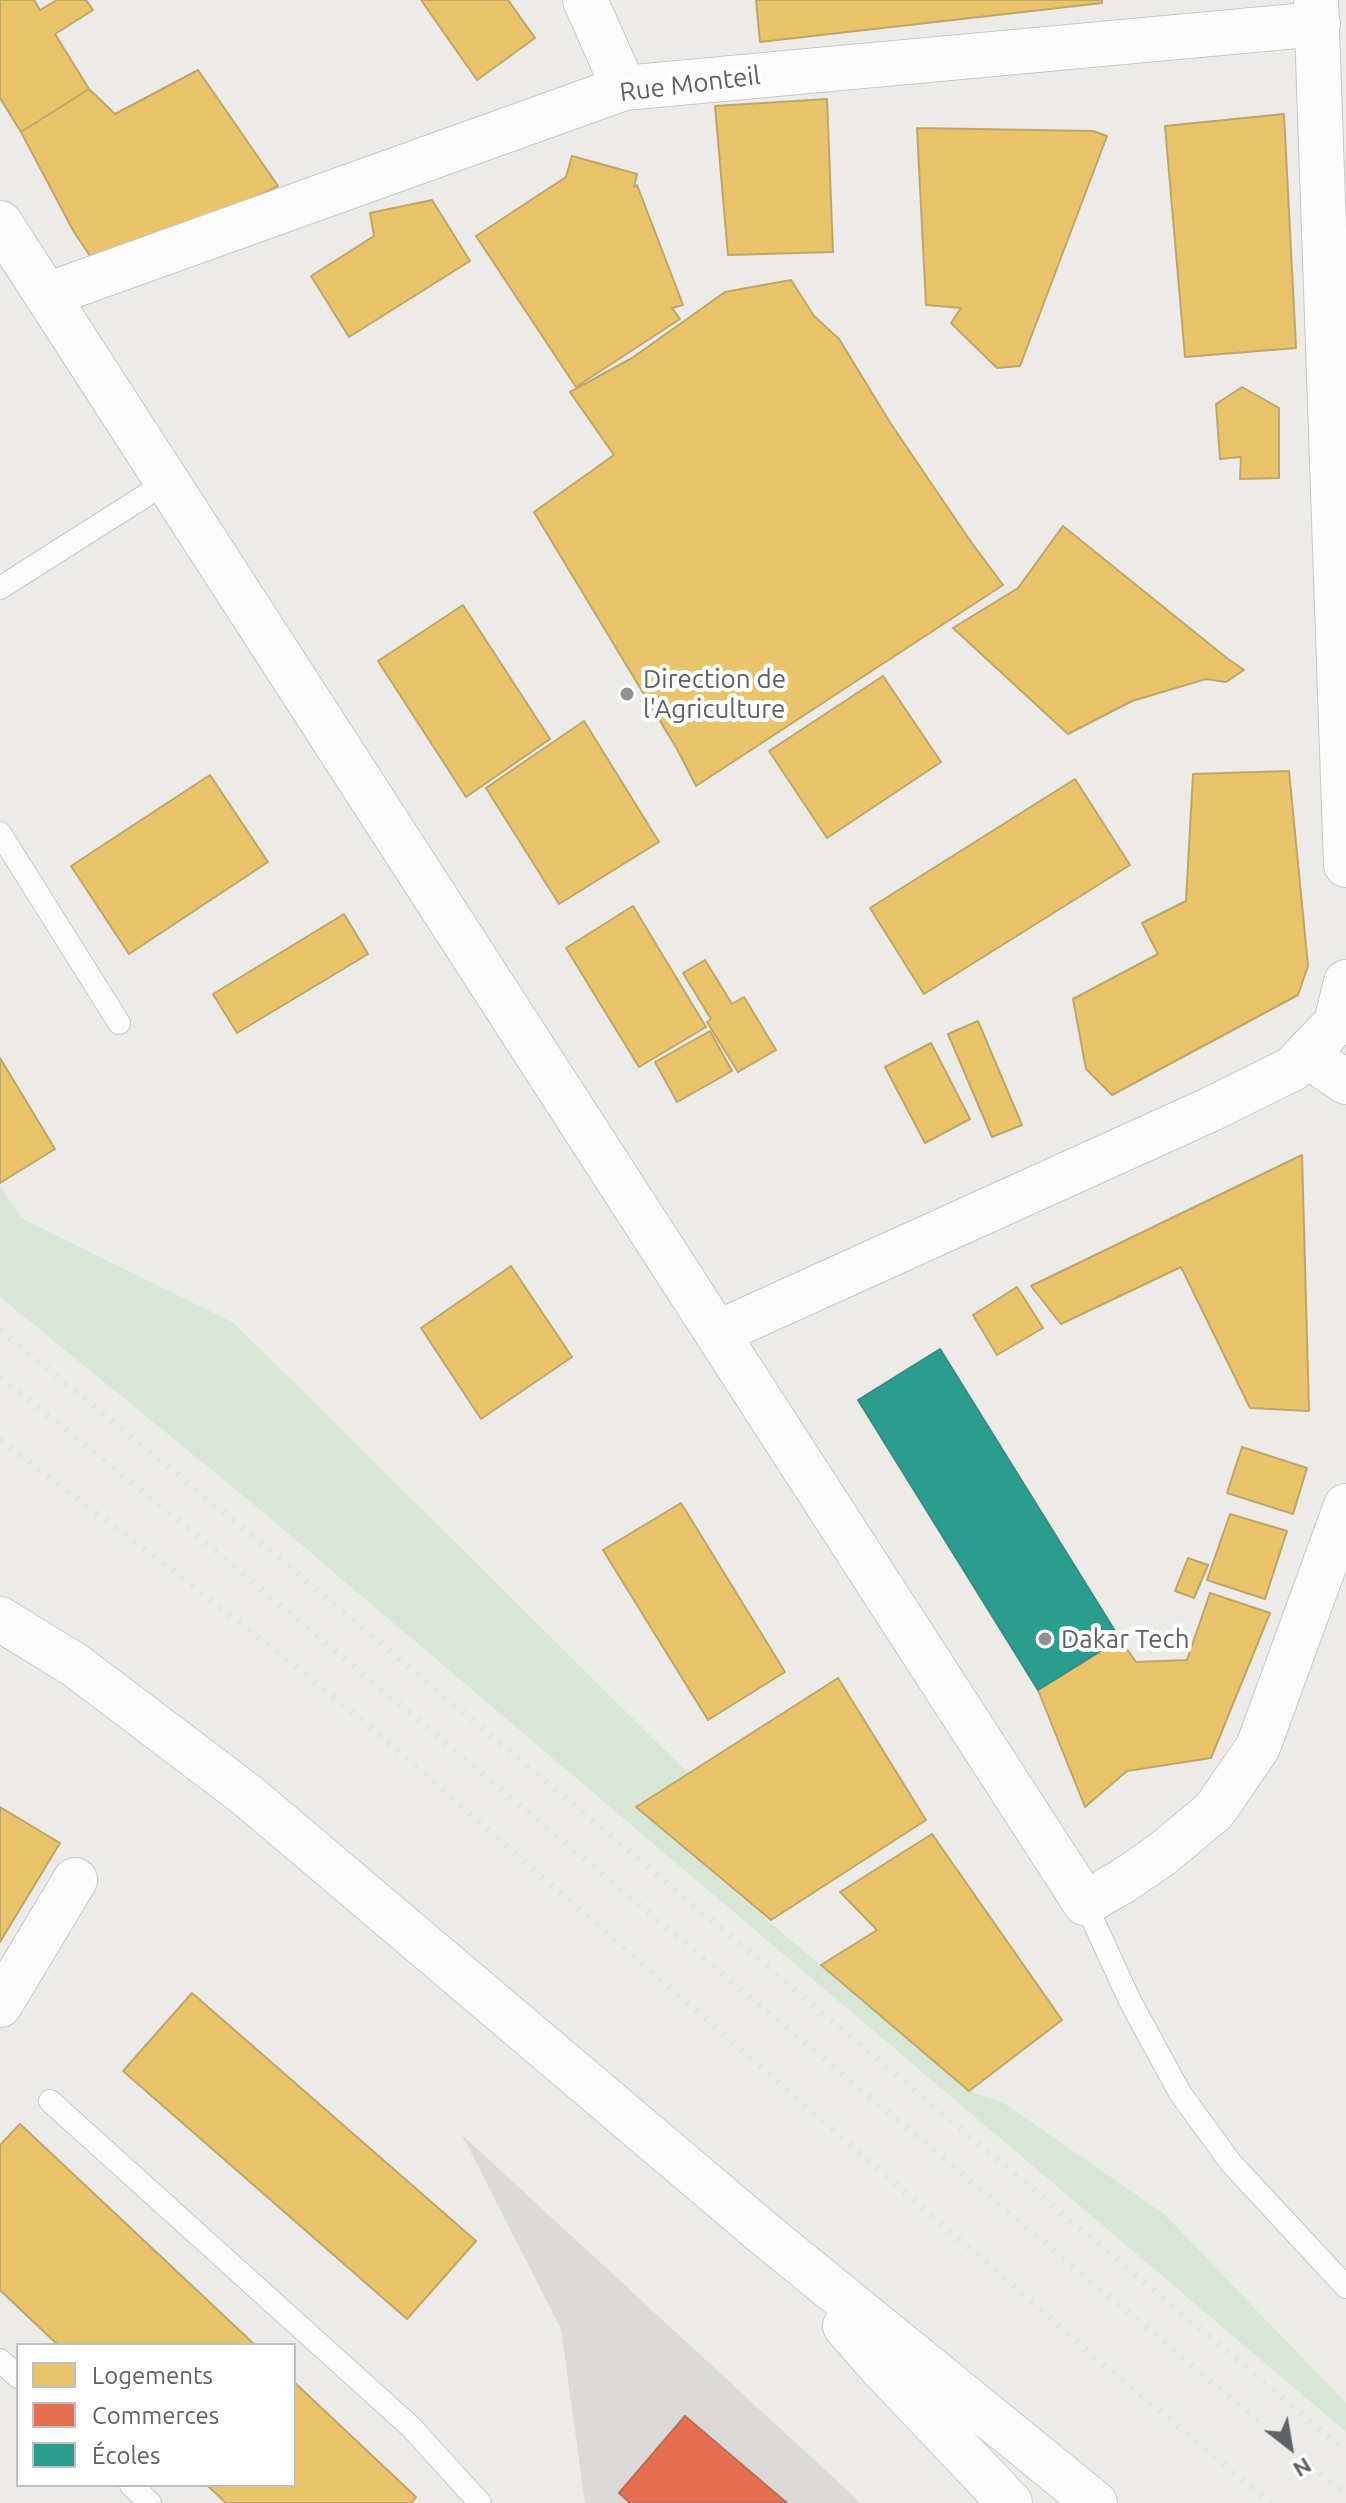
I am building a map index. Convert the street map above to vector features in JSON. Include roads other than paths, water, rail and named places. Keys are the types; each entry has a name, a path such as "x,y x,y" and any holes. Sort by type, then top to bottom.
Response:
{"street":[{"path":"585,0 624,88"},
{"path":"1317,12 1340,528 1346,865"},
{"name":"Rue Monteil","path":"47,295 624,88 1317,12"},
{"path":"0,223 1085,1903 1161,1855 1214,1811 1258,1747 1346,1506"},
{"path":"717,1333 1209,1110 1292,1069 1336,1023 1346,982"},
{"path":"1306,1055 1346,1082"},
{"path":"0,1619 75,1665 248,1796 767,2236 1095,2503"},
{"path":"0,2005 75,1880"},
{"path":"767,2236 880,2366 1010,2503"}],"lane":[{"path":"0,588 167,482"},
{"path":"0,833 119,1023"},
{"path":"1085,1903 1130,2001 1180,2093 1231,2163 1346,2287"},
{"path":"50,2101 411,2427 480,2503"},
{"path":"0,2360 16,2375"},
{"path":"133,2487 150,2503"}],"railway":[{"path":"0,1330 230,1517 1346,2451"},
{"path":"0,1377 189,1529 1346,2494"},
{"path":"0,1440 348,1708 1097,2359 1271,2503"}],"place":[{"name":"Direction de l'Agriculture","path":"627,694"},
{"name":"Dakar Tech","path":"1045,1639"}]}
